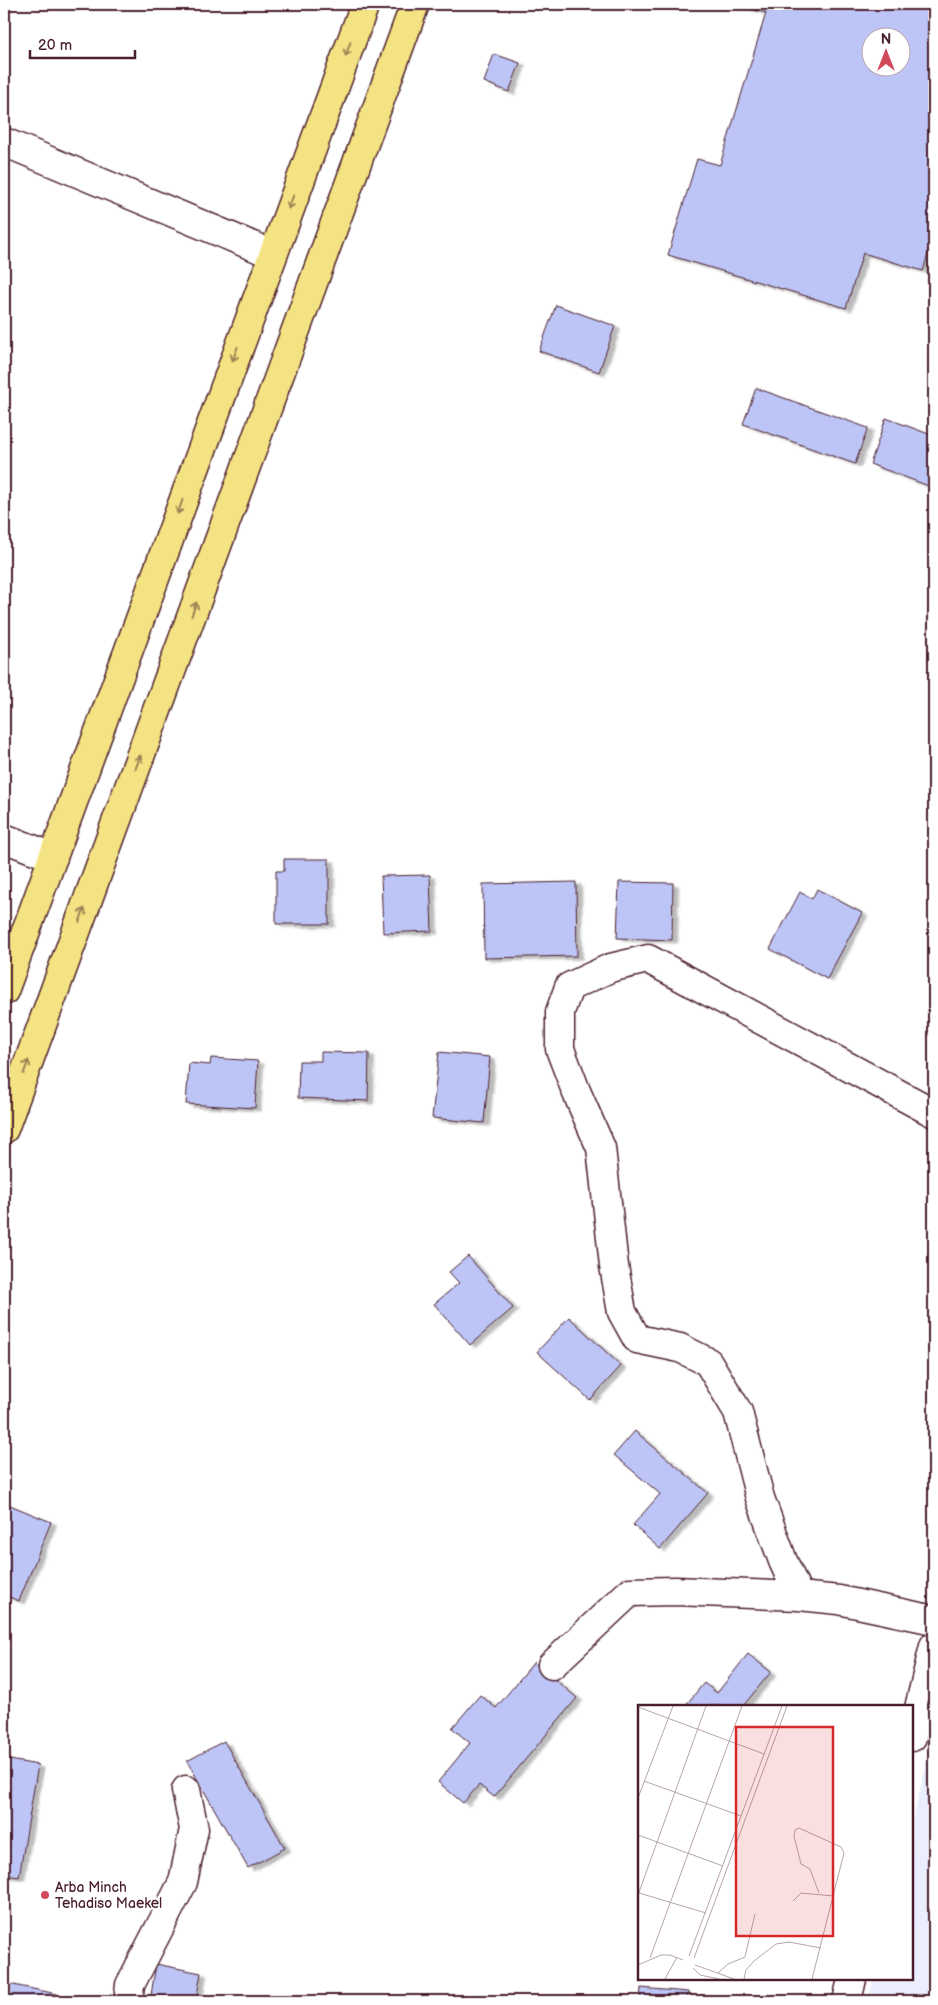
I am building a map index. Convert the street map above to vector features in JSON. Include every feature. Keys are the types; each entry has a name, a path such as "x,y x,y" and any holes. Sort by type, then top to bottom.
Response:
{"main road":[{"path":"4,991 365,4"},
{"path":"4,1129 415,4"}],"street":[{"path":"4,142 272,254"},
{"path":"4,838 53,857"},
{"path":"799,1596 783,1561 760,1498 738,1412 708,1362 680,1348 637,1339 622,1312 614,1266 601,1148 576,1092 560,1049 560,1012 569,987 610,968 648,960 934,1114"},
{"path":"552,1665 630,1592 675,1591 799,1596 839,1600 934,1620"},
{"path":"913,1733 934,1646"},
{"path":"128,2001 130,1986 183,1882 194,1829 186,1790"},
{"path":"847,2001 852,1980"}],"shaded area":[{"path":"934,1731 934,2001 868,2001 874,1980 913,1980 913,1819"}],"building":[{"path":"746,4 934,4 934,24 929,42 934,44 934,233 923,271 863,253 846,308 668,255 697,159 720,165 766,13 745,7"},
{"path":"494,54 520,63 509,92 484,82"},
{"path":"556,305 615,326 599,372 539,351"},
{"path":"756,388 868,428 855,464 743,424"},
{"path":"886,418 934,436 934,488 870,464"},
{"path":"284,859 329,859 329,924 276,924 276,871 284,871"},
{"path":"430,875 432,931 383,933 381,876"},
{"path":"576,882 577,956 484,958 483,884"},
{"path":"619,882 673,883 672,940 617,938"},
{"path":"817,889 862,913 827,979 770,949 800,892 812,899"},
{"path":"321,1052 369,1053 368,1101 298,1098 299,1061 321,1061"},
{"path":"439,1052 490,1057 484,1123 432,1118"},
{"path":"211,1058 258,1061 255,1108 186,1104 189,1063 210,1065"},
{"path":"468,1256 513,1308 470,1345 434,1304 459,1283 449,1272"},
{"path":"569,1317 621,1366 590,1400 537,1352"},
{"path":"635,1431 708,1493 660,1549 633,1525 660,1494 614,1455"},
{"path":"5,1503 51,1522 19,1601 4,1595"},
{"path":"748,1654 771,1672 744,1705 686,1705 704,1683 717,1693"},
{"path":"534,1662 577,1698 494,1797 479,1785 463,1803 438,1782 470,1743 452,1728 480,1695 496,1708"},
{"path":"224,1741 285,1848 248,1868 187,1761"},
{"path":"4,1759 38,1765 19,1877 4,1875"},
{"path":"156,1964 201,1973 196,2001 150,2001"},
{"path":"4,1983 57,1994 56,2001 4,2001"},
{"path":"641,1988 688,1992 687,2001 640,2001"}],"place":[{"name":"Arba Minch Tehadiso Maekel","path":"45,1895"}]}
